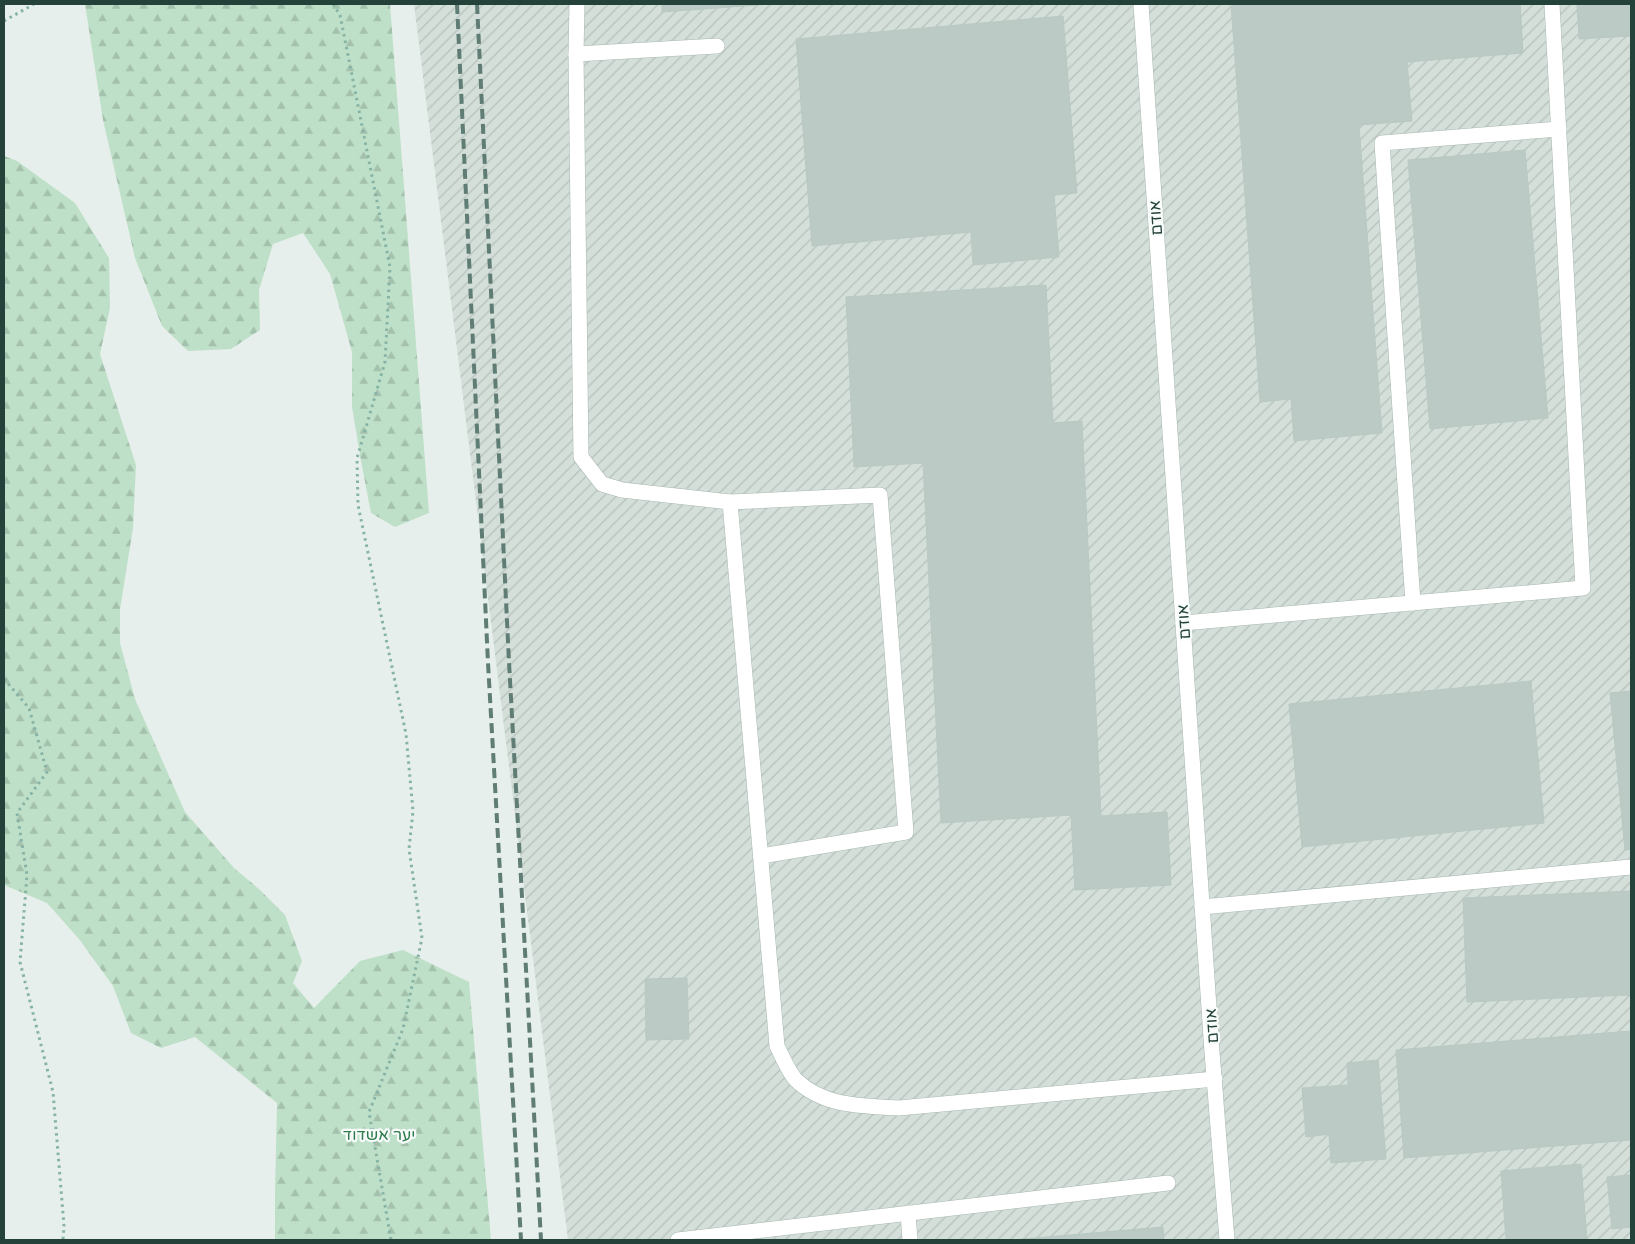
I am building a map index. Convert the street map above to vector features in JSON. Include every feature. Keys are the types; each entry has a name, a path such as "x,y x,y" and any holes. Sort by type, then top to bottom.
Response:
{"street":[{"path":"577,4 581,457 602,484 622,490 730,502 880,495 906,832 761,856"},
{"name":"אודם","path":"1141,4 1202,907 1227,1240"},
{"path":"1183,623 1583,588 1552,4"},
{"path":"576,54 717,46"},
{"path":"1412,603 1382,143 1559,129"},
{"path":"730,502 777,1046 795,1080 820,1097 850,1106 899,1108 1215,1080"},
{"path":"1202,907 1631,867"},
{"path":"678,1240 1168,1183"},
{"path":"908,1214 910,1240"}],"path":[{"path":"4,21 34,4"},
{"path":"333,4 340,15 390,266 385,362 357,458 358,505 406,734 413,811 409,849 422,938 403,1029 368,1112 390,1240"},
{"path":"4,679 29,708 47,772 17,813 27,876 20,962 53,1092 64,1226 62,1240"}],"shaded area":[{"path":"414,4 1631,4 1631,1240 568,1240"}],"green space":[{"path":"85,4 390,4 429,513 395,527 371,513 352,407 352,352 330,274 303,233 273,244 259,290 260,330 231,349 188,351 162,326 135,258 103,120"},
{"name":"יער אשדוד","path":"4,156 17,161 75,203 109,258 110,308 100,354 136,465 133,528 120,609 120,643 135,699 185,812 234,868 285,915 302,961 293,983 314,1008 360,961 403,950 469,982 491,1240 275,1240 277,1103 195,1037 161,1048 131,1033 113,986 79,939 47,903 4,885"}],"building":[{"path":"662,4 771,4 662,12"},
{"path":"1231,4 1520,4 1523,53 1407,62 1412,121 1359,125 1382,433 1294,441 1291,399 1260,402"},
{"path":"1577,4 1631,4 1631,36 1579,39"},
{"path":"1063,16 1077,193 1054,195 1059,257 973,265 971,232 812,246 796,39"},
{"path":"1525,150 1548,418 1430,429 1408,160"},
{"path":"1046,285 1053,423 1082,421 1101,816 1167,812 1171,885 1075,890 1071,815 941,823 923,463 854,467 846,297"},
{"path":"1531,681 1544,823 1302,847 1289,704"},
{"path":"1631,691 1631,849 1625,850 1610,693"},
{"path":"1631,891 1631,995 1467,1002 1463,898"},
{"path":"687,978 689,1039 646,1040 645,979"},
{"path":"1631,1031 1631,1140 1404,1158 1396,1050"},
{"path":"1378,1060 1386,1159 1331,1163 1329,1134 1306,1137 1302,1088 1348,1085 1347,1063"},
{"path":"1581,1164 1587,1240 1506,1240 1501,1171"},
{"path":"1631,1175 1631,1227 1612,1229 1607,1177"},
{"path":"1163,1227 1164,1240 1011,1240"}],"railway":[{"path":"457,4 488,663 521,1240"},
{"path":"477,4 509,662 541,1240"}]}
